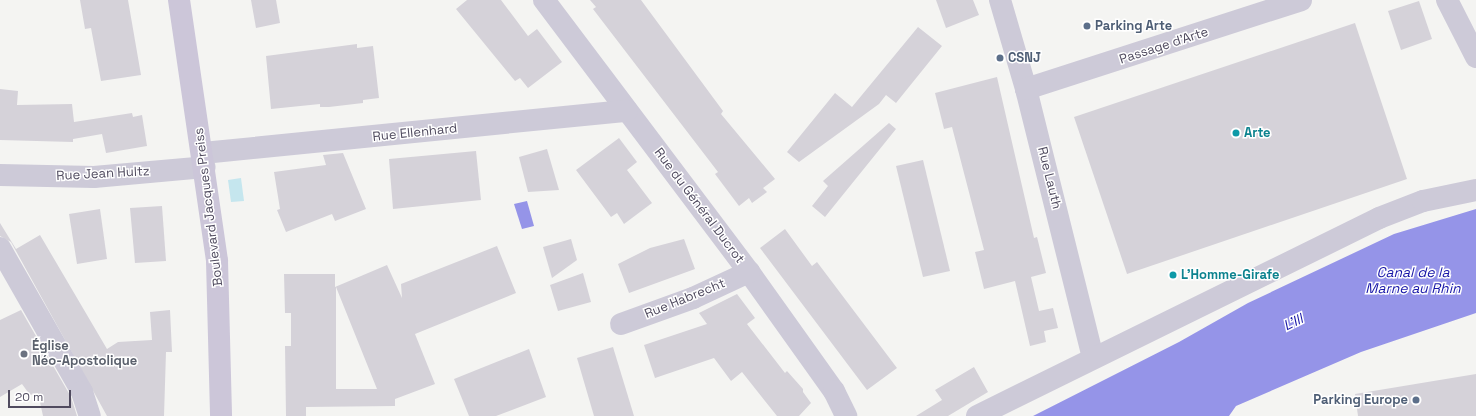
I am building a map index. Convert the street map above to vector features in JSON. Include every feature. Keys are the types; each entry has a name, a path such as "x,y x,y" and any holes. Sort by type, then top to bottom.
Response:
{"main road":[{"name":"Boulevard Jacques Preiss","path":"179,0 204,160 219,292 221,416"}],"street":[{"name":"Rue du Général Ducrot","path":"544,0 749,272 834,391 846,416"},
{"name":"Rue Lauth","path":"1000,0 1026,89 1094,358"},
{"name":"Passage d'Arte","path":"1026,89 1301,0"},
{"path":"1448,0 1476,57"},
{"name":"Rue Ellenhard","path":"204,160 627,111"},
{"name":"Rue Jean Hultz","path":"0,175 94,177 204,160"},
{"path":"977,416 1379,218 1422,201 1476,190"},
{"path":"0,248 82,392 90,416"},
{"name":"Rue Habrecht","path":"621,324 693,298 749,272"}],"shaded area":[{"path":"241,178 244,201 231,202 228,180"}],"water":[{"path":"527,201 534,226 522,229 514,204"},
{"name":"Canal de la Marne au Rhin","path":"1476,209 1476,313 1361,352 1236,406 1229,416 1033,416 1179,342 1248,303 1394,234"}],"building":[{"path":"80,0 128,0 141,75 101,81 91,28 85,29"},
{"path":"251,0 276,0 280,23 256,28"},
{"path":"467,0 501,0 528,36 537,29 562,62 528,88 520,78 515,81 456,9"},
{"path":"590,0 641,0 723,111 721,114 775,179 763,188 767,192 752,203 749,198 739,206 715,174 718,172 593,9 596,7"},
{"path":"936,0 973,0 979,15 946,28"},
{"path":"1419,1 1432,39 1401,50 1388,11"},
{"name":"Arte","path":"1355,23 1407,179 1127,274 1074,117"},
{"path":"918,27 942,46 896,103 886,95 879,104 799,162 787,152 835,93 852,107"},
{"path":"357,44 357,48 373,46 379,98 363,100 363,103 329,107 320,107 320,104 271,109 266,56"},
{"path":"997,77 1034,238 1037,237 1046,273 1031,277 1039,311 1053,308 1058,328 1044,331 1046,342 1030,346 1015,281 984,289 975,252 984,250 952,127 944,129 935,93"},
{"path":"0,89 18,91 17,105 72,104 74,122 132,113 133,117 142,115 147,146 106,153 102,134 73,139 73,142 0,140"},
{"path":"889,123 896,129 825,217 812,206 828,186 823,181"},
{"path":"619,138 637,162 627,170 652,203 624,224 617,213 611,217 576,170"},
{"path":"547,149 559,190 528,192 519,157"},
{"path":"476,151 481,200 393,209 389,159"},
{"path":"343,153 366,209 335,221 332,214 286,232 277,210 280,209 274,172 326,165 323,155"},
{"path":"923,160 950,271 923,277 896,166"},
{"path":"162,206 166,261 135,263 130,208"},
{"path":"100,209 107,259 77,264 69,214"},
{"path":"0,223 16,249 40,235 107,349 118,342 152,340 150,312 170,310 172,352 166,352 164,416 107,416 11,242 0,236"},
{"path":"785,229 812,266 817,262 897,368 867,390 760,248"},
{"path":"571,239 577,260 552,278 543,247"},
{"path":"684,239 695,269 629,293 618,264 650,248"},
{"path":"497,246 516,293 415,334 435,384 395,399 395,406 306,407 306,416 286,416 285,346 291,346 291,313 285,313 284,274 335,274 335,287 387,265 402,298 401,284","holes":["336,287 377,389 336,389"]},
{"path":"583,273 591,302 558,311 550,285"},
{"path":"737,294 755,318 747,324 785,373 787,371 803,389 803,392 811,403 799,416 777,416 742,372 731,381 714,358 655,378 644,345 707,324 699,313"},
{"path":"21,310 71,397 77,416 43,416 38,393 30,395 22,384 0,397 0,320"},
{"path":"613,347 634,416 594,416 577,358"},
{"path":"529,349 546,397 496,416 469,416 454,379"},
{"path":"974,367 988,392 948,416 916,416 942,400 935,390"},
{"name":"Parking Europe","path":"1476,374 1476,416 1358,416 1355,394"}],"place":[{"name":"Parking Arte","path":"1087,26"},
{"name":"CSNJ","path":"1000,58"},
{"name":"Arte","path":"1236,133"},
{"name":"L'Homme-Girafe","path":"1173,275"},
{"name":"Église Néo-Apostolique","path":"24,354"},
{"name":"Parking Europe","path":"1416,400"}],"water label":[{"name":"L'Ill","path":"1293,322"}]}
